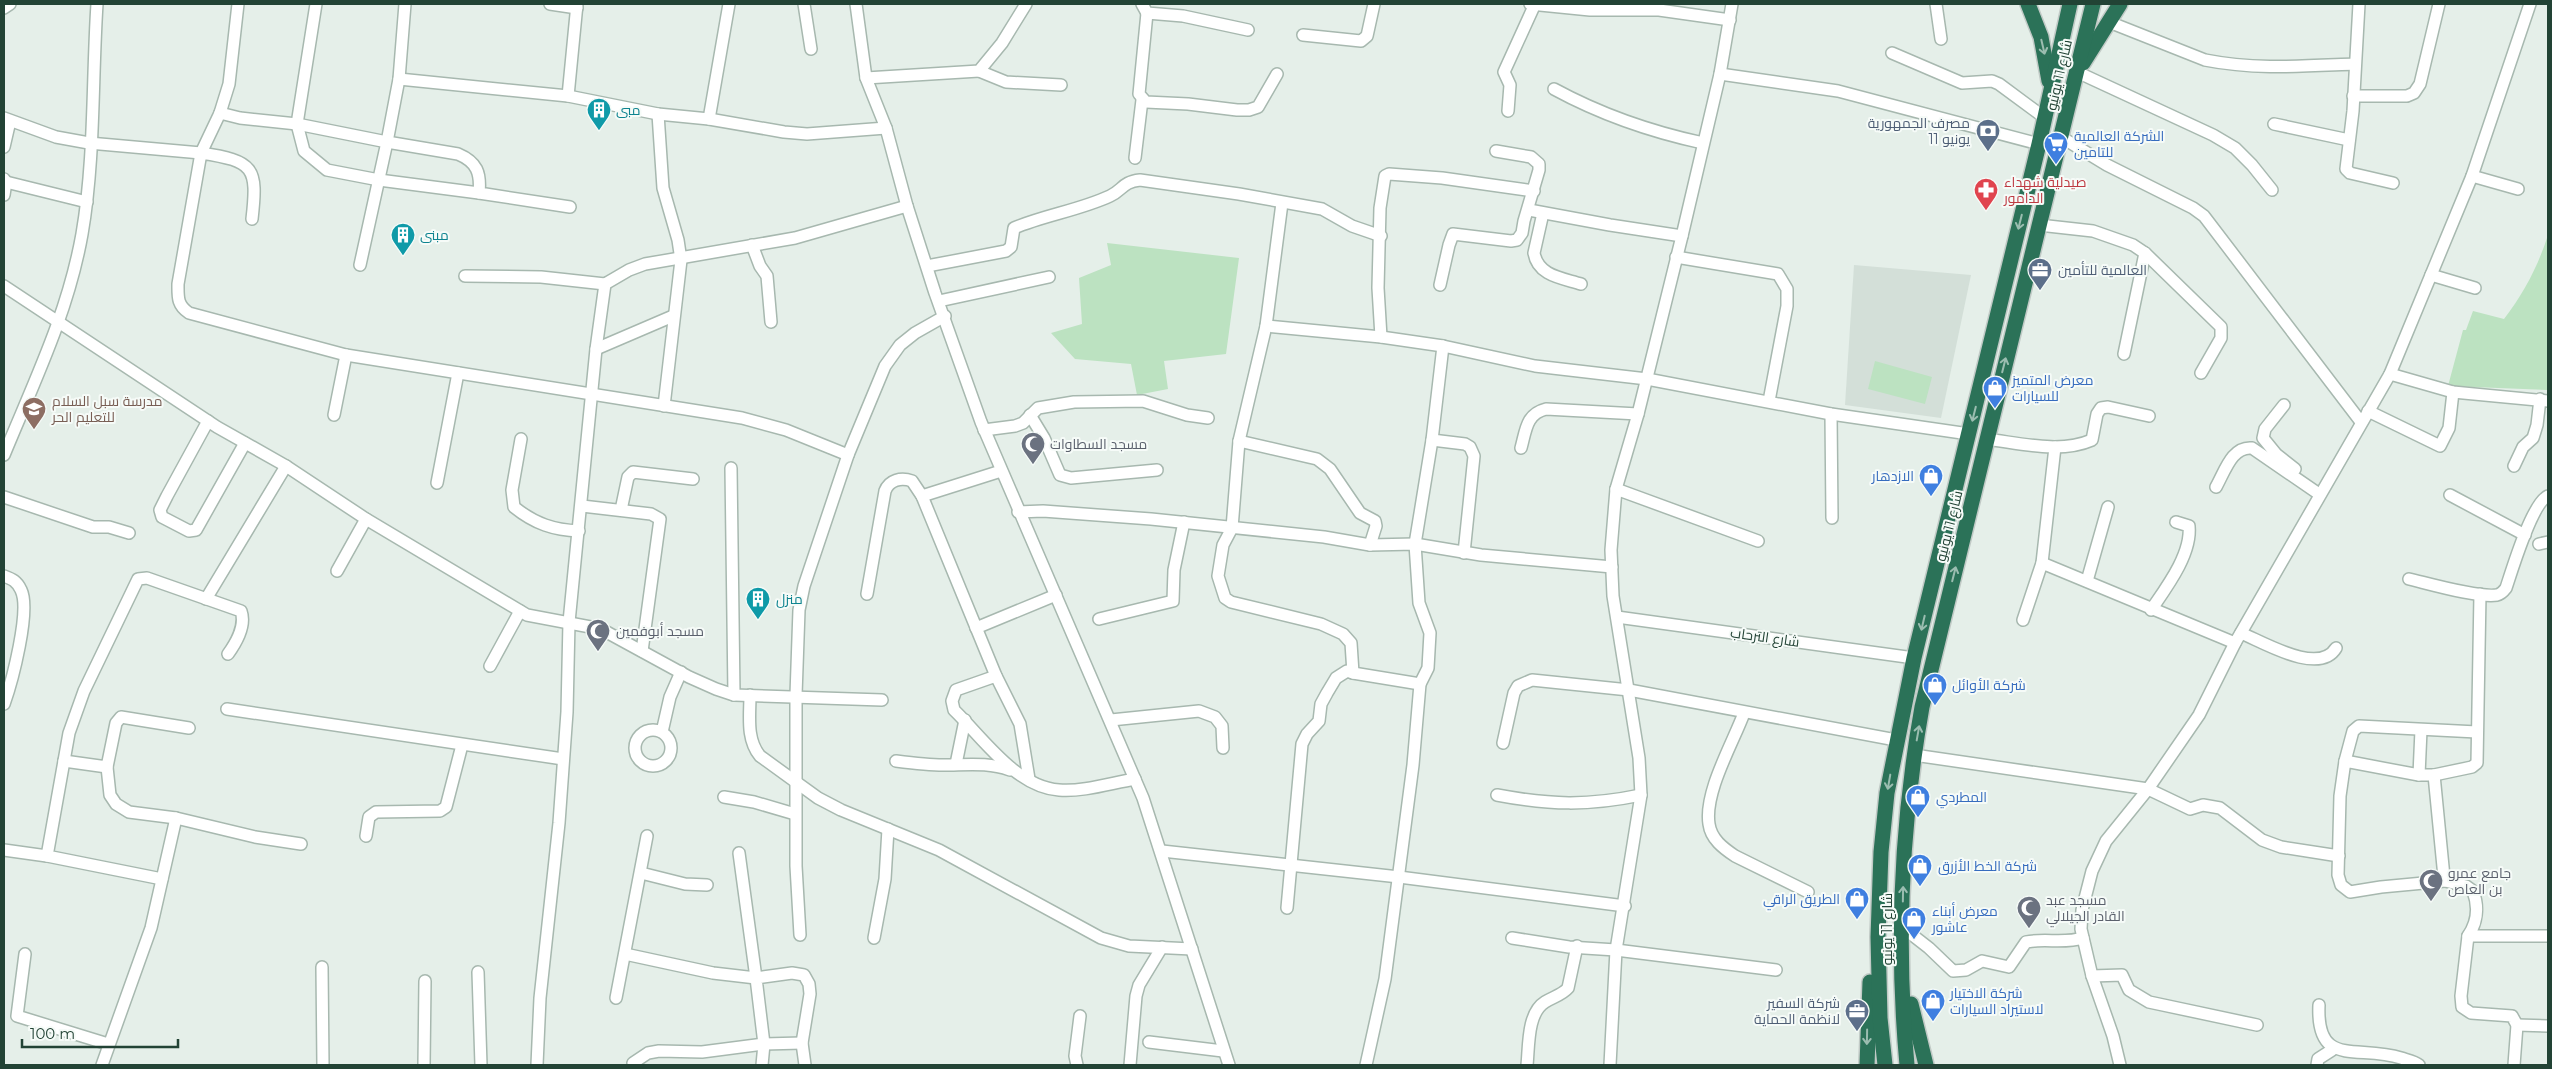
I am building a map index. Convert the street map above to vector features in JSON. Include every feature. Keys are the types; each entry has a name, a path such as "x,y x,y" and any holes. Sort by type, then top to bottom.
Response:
{"highway":[{"path":"2028,4 2041,37 2051,92"},
{"name":"شارع 11 يونيو","path":"1885,1065 1880,1018 1878,936 1883,823 1896,740 1914,658 2039,144 2070,4"},
{"name":"شارع 11 يونيو","path":"1907,1065 1902,933 1904,847 1914,755 1922,707 2093,4"},
{"path":"2077,72 2120,4"},
{"path":"1902,933 1912,1014 1926,1065"},
{"path":"1867,1065 1869,999 1878,936"}],"street":[{"path":"4,8 10,4"},
{"path":"4,455 60,324 81,236 87,202 97,4"},
{"path":"238,4 229,84 220,113 201,153 178,284 178,300 181,307 189,312 346,355 742,418 786,430 848,455"},
{"path":"316,4 297,124 304,151 318,165 327,170 379,180 570,207"},
{"path":"360,264 399,79 405,4"},
{"path":"550,4 577,6 568,96"},
{"path":"709,119 729,4"},
{"path":"804,4 811,50"},
{"path":"856,4 866,78 886,128 906,206 939,302 984,430 1135,779 1162,851 1228,1065"},
{"path":"979,71 1002,43 1026,4"},
{"path":"1303,35 1361,41 1367,36 1374,4"},
{"path":"1508,111 1510,85 1504,72 1533,4 1590,10 1659,10 1730,20"},
{"path":"1610,1065 1616,950 1625,906 1641,795 1639,758 1616,616 1612,567 1612,529 1616,489 1638,414 1682,236 1720,74 1732,4"},
{"path":"1936,4 1941,39"},
{"path":"2359,4 2350,140 2346,171 2393,182"},
{"path":"2353,96 2406,96 2414,93 2420,84 2438,4"},
{"path":"2120,1065 2113,1036 2092,976 2083,938 2082,910 2086,890 2098,855 2116,828 2148,789 2199,715 2241,632 2390,374 2472,176 2530,4"},
{"path":"1136,158 1142,100 1139,94 1145,8 1248,30"},
{"path":"2109,22 2205,60 2240,66 2281,67 2355,64"},
{"path":"1892,53 1962,83 1992,81 1999,84 2045,118"},
{"path":"866,78 979,71 1006,82 1061,84"},
{"path":"2077,72 2213,135 2236,148 2272,190"},
{"path":"1142,100 1151,103 1188,104 1249,110 1258,107 1277,74"},
{"path":"1720,74 1838,91 2039,144"},
{"path":"399,79 568,96 658,114 709,119 807,134 886,128"},
{"path":"1554,89 1594,109 1652,129 1703,143"},
{"path":"220,113 240,118 297,124 458,154 469,158 477,168 480,181 479,193"},
{"path":"658,114 662,188 678,240 681,260 664,406"},
{"path":"4,147 7,120 56,137 89,143 201,153 236,160 252,175 256,187 252,219"},
{"path":"2274,124 2350,140"},
{"path":"2061,138 2106,165 2194,208 2204,216 2361,422"},
{"path":"1440,285 1453,234 1517,240 1522,233 1539,170 1536,159 1496,151"},
{"path":"1381,337 1378,288 1381,236 1380,208 1384,179 1389,174 1442,178 1534,191"},
{"path":"2472,176 2518,189"},
{"path":"4,195 5,180 87,202"},
{"path":"927,266 1006,251 1011,247 1014,228 1037,218 1100,201 1113,195 1130,181 1140,180 1209,189 1327,211 1352,226 1381,236"},
{"path":"1282,203 1266,326 1239,441 1232,528 1223,545 1218,576 1226,598 1230,602 1308,620 1343,634 1351,643 1353,673"},
{"path":"465,276 541,277 605,284 629,270 645,264 681,260 795,238 906,206"},
{"path":"1529,210 1682,236"},
{"path":"1543,213 1534,253 1535,259 1544,273 1581,284"},
{"path":"2038,225 2093,231 2115,238 2145,253 2221,327 2221,338 2201,373"},
{"path":"752,245 760,266 767,276 771,322"},
{"path":"2124,354 2145,253"},
{"path":"1676,257 1778,274 1784,282 1787,306 1769,400"},
{"path":"2431,275 2475,288"},
{"path":"939,302 1049,277"},
{"path":"537,1065 541,990 558,832 570,622 596,349 605,284"},
{"path":"4,286 208,421 286,466 366,519 520,611 536,618 570,622 601,629 681,672 716,689 734,695 796,695 882,700"},
{"path":"596,349 673,316"},
{"path":"800,934 795,814 796,695 799,610 802,594 848,455 885,366 900,345 915,333 945,316"},
{"path":"1266,326 1381,337 1443,346 1535,366 1647,379 1769,400 1831,414 1969,434"},
{"path":"1366,1065 1385,979 1413,765 1420,684 1428,668 1430,633 1419,603 1415,544 1432,440 1443,346"},
{"path":"334,415 346,355"},
{"path":"437,482 458,373"},
{"path":"2390,374 2453,392 2544,400 2533,438 2523,447 2514,466"},
{"path":"2368,410 2440,446 2449,428 2453,392"},
{"path":"984,430 1016,426 1023,423 1038,408 1067,402 1143,401 1187,415 1208,418"},
{"path":"2284,405 2264,429 2263,438 2276,454 2321,491"},
{"path":"1986,439 2055,448 2092,440 2097,414 2101,408 2108,407 2149,416"},
{"path":"1521,448 1528,420 1538,411 1546,409 1638,414"},
{"path":"1831,414 1832,518"},
{"path":"1030,415 1044,438 1058,471 1064,476 1071,478 1157,470"},
{"path":"208,421 160,510 162,517 189,531 196,530 245,443"},
{"path":"521,439 512,490 514,507 538,523 552,528 580,531"},
{"path":"1432,440 1465,444 1470,447 1474,456 1464,553"},
{"path":"1239,441 1317,459 1330,469 1360,513 1375,520 1376,526 1370,545"},
{"path":"2216,487 2235,453 2245,447 2252,448 2321,491"},
{"path":"2023,620 2042,563 2055,448"},
{"path":"206,599 286,466"},
{"path":"731,468 734,695"},
{"path":"922,496 1001,471"},
{"path":"621,510 628,477 633,472 693,478"},
{"path":"867,594 887,486 898,480 906,479 916,484 922,496 996,676 1020,724 1029,779"},
{"path":"1616,489 1758,541"},
{"path":"2450,495 2525,535"},
{"path":"2410,580 2480,594 2495,595 2502,593 2506,588 2532,517 2544,498 2548,496"},
{"path":"4,497 94,527 110,527 129,532"},
{"path":"582,506 657,516 660,522 642,651"},
{"path":"2087,581 2108,508"},
{"path":"1018,512 1043,511 1184,522 1324,536 1370,545 1415,544 1464,553 1612,567"},
{"path":"337,571 366,519"},
{"path":"1099,619 1173,601 1174,570 1184,522"},
{"path":"2151,610 2174,576 2190,537 2189,526 2176,522"},
{"path":"2042,563 2151,610 2235,643"},
{"path":"4,576 14,580 22,591 24,604 14,671 4,704"},
{"path":"47,856 69,733 84,691 136,581 147,578 238,609 243,614 235,645 228,654"},
{"path":"2345,761 2420,775 2434,775 2472,767 2477,763 2480,594"},
{"path":"976,628 1056,595"},
{"path":"490,666 520,611"},
{"name":"شارع الترحاب","path":"1616,616 1914,658"},
{"path":"2241,632 2308,660 2324,657 2336,648"},
{"path":"1288,908 1303,738 1319,721 1322,704 1336,678 1347,671 1420,684"},
{"path":"662,732 670,697 681,672"},
{"path":"996,676 953,693 954,710 1012,771"},
{"path":"1503,743 1514,693 1518,686 1532,680 1629,690 1896,740"},
{"path":"750,695 750,732 754,748 760,756 796,779 818,798 939,850 1101,938 1129,946 1192,948"},
{"path":"227,709 563,759"},
{"path":"1111,720 1194,712 1208,713 1222,726 1223,748"},
{"path":"1744,713 1711,800 1708,816 1711,832 1717,842 1735,856 1808,892"},
{"path":"189,728 121,717 116,723 107,767 108,788 116,804 129,812 176,818 254,837 301,844"},
{"path":"956,764 965,720"},
{"path":"2477,732 2359,726 2353,731 2345,761 2340,796 2338,880 2345,890 2350,892 2381,886 2445,881 2466,886 2473,891 2476,916 2475,926 2468,936 2461,996 2462,1007 2471,1013 2512,1016 2517,1025 2514,1065"},
{"path":"2420,775 2421,730"},
{"path":"366,836 369,817 376,812 435,811 446,806 462,745"},
{"path":"1914,755 2148,789 2190,809 2203,805 2220,808 2262,840 2282,848 2339,856"},
{"path":"64,761 107,767"},
{"path":"896,761 996,765 1045,787 1058,790 1135,779"},
{"path":"2434,775 2445,881"},
{"path":"1497,796 1562,805 1610,802 1641,795"},
{"path":"724,797 754,802 795,814"},
{"path":"102,1065 108,1044 152,928 176,818"},
{"path":"874,938 884,879 888,829"},
{"path":"616,998 648,836"},
{"path":"4,850 47,856 162,879"},
{"path":"1162,851 1399,876 1625,906"},
{"path":"739,853 764,1044 762,1065"},
{"path":"641,873 685,884 706,885"},
{"path":"1902,933 1929,948 1952,971 1966,970 1982,961 2009,967 2026,942 2042,939 2074,941 2083,938"},
{"path":"2468,936 2548,936"},
{"path":"1512,938 1776,970"},
{"path":"1527,1065 1536,1012 1545,1002 1564,993 1568,988 1578,946"},
{"path":"1130,1065 1136,996 1139,985 1162,947"},
{"path":"25,954 17,1016 108,1044"},
{"path":"625,954 713,973 756,978 799,973 807,978 810,994 802,1043 805,1065"},
{"path":"322,968 323,1065"},
{"path":"478,972 481,1065"},
{"path":"2092,976 2122,975 2129,990 2157,1004 2257,1024"},
{"path":"424,1065 425,981"},
{"path":"2319,1006 2320,1032 2325,1043 2332,1050"},
{"path":"1077,1065 1075,1056 1080,1016"},
{"path":"2517,1025 2548,1026"},
{"path":"1149,1042 1223,1051"},
{"path":"633,1064 648,1053 709,1051 764,1044 802,1043"},
{"path":"2317,1065 2318,1059 2332,1050 2393,1055 2419,1065"}],"shaded area":[{"path":"1854,265 1971,275 1941,418 1845,405"}],"green space":[{"path":"2548,235 2548,390 2448,386 2463,330 2466,330 2473,311 2504,319 2530,279"},
{"path":"1107,243 1239,258 1226,354 1164,361 1168,389 1137,395 1131,364 1075,359 1051,333 1082,324 1079,278 1111,265"},
{"path":"1875,361 1932,377 1925,404 1868,389"}],"place":[{"name":"مبى","path":"599,131"},
{"name":"مصرف الجمهورية 11 يونيو","path":"1988,152"},
{"name":"الشركة العالمية للتامين","path":"2056,165"},
{"name":"صيدلية شهداء الدامور","path":"1986,211"},
{"name":"مبنى","path":"403,256"},
{"name":"العالمية للتأمين","path":"2040,291"},
{"name":"معرض المتميز للسيارات","path":"1995,409"},
{"name":"مدرسة سبل السلام للتعليم الحر","path":"34,430"},
{"name":"مسجد السطاوات","path":"1033,465"},
{"name":"الازدهار","path":"1931,497"},
{"name":"منزل","path":"758,620"},
{"name":"مسجد أبوفمين","path":"598,652"},
{"name":"شركة الأوائل","path":"1935,706"},
{"name":"المطردي","path":"1918,818"},
{"name":"شركة الخط الأزرق","path":"1920,887"},
{"name":"جامع عمرو بن العاص","path":"2431,902"},
{"name":"الطريق الراقي","path":"1857,920"},
{"name":"مسجد عبد القادر الجيلالي","path":"2029,929"},
{"name":"معرض أبناء عاشور","path":"1914,940"},
{"name":"شركة الاختيار لاستيراد السيارات","path":"1933,1022"},
{"name":"شركة السفير لانظمة الحماية","path":"1857,1032"}]}
